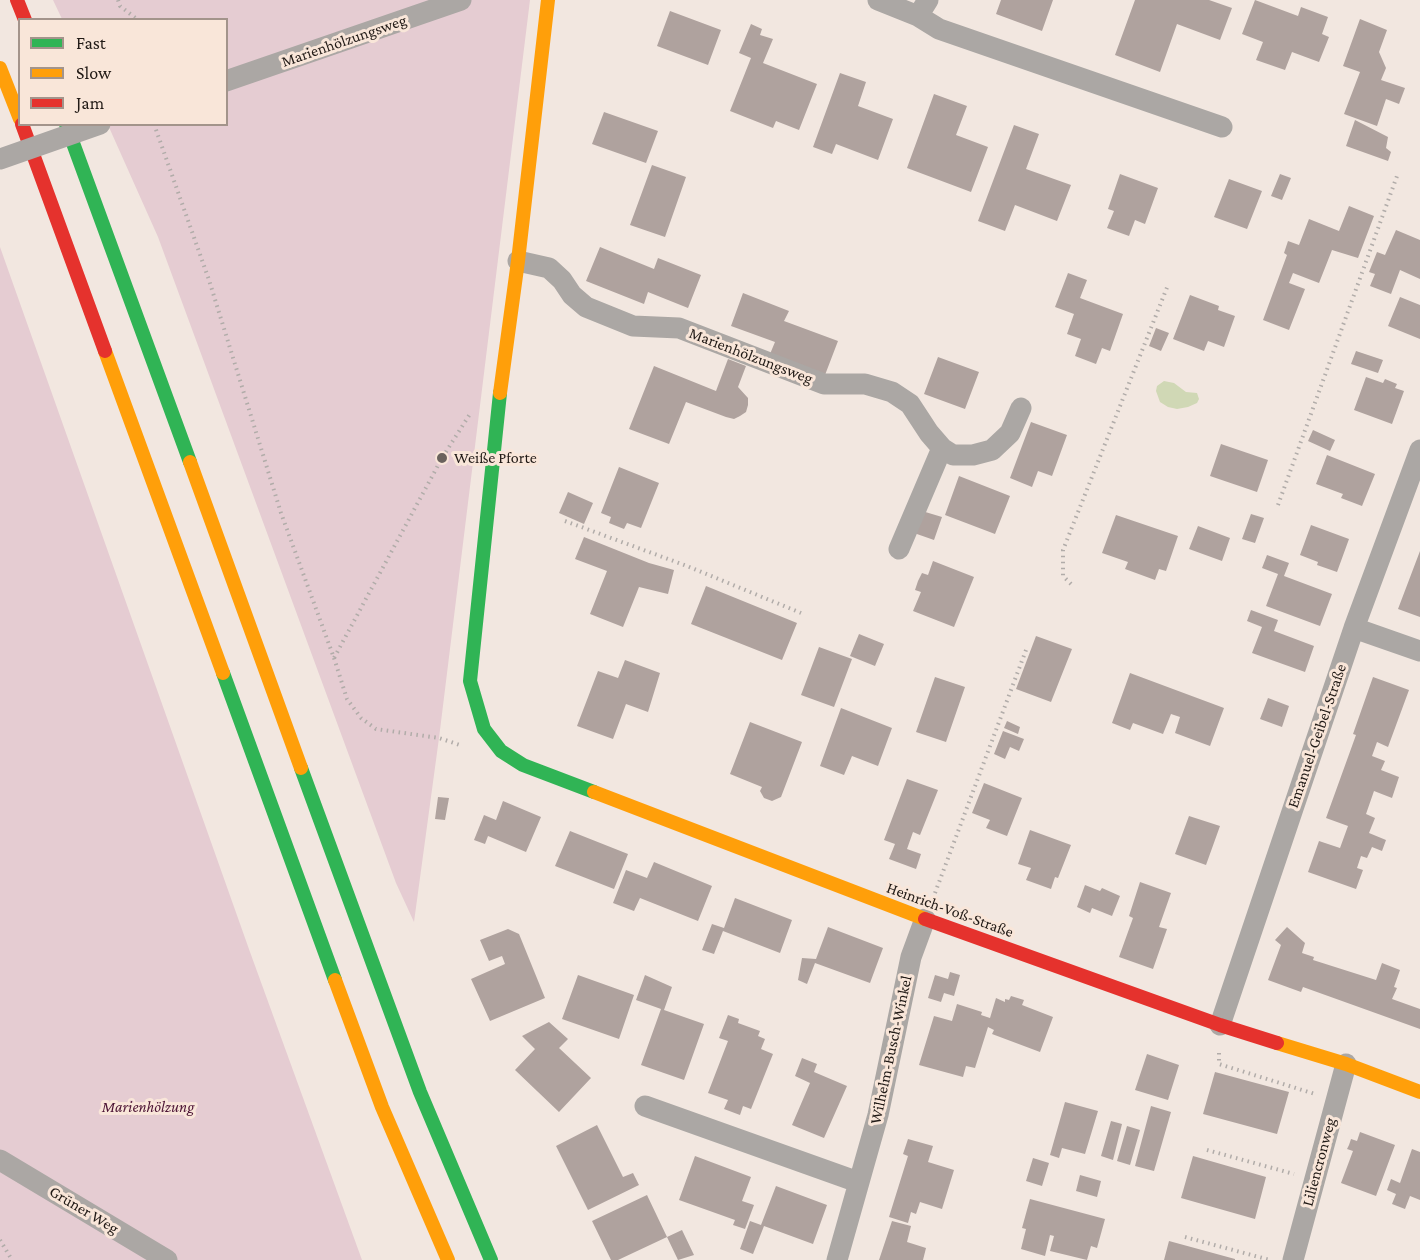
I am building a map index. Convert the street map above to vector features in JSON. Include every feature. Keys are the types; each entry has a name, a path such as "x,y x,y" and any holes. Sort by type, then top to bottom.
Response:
{"main road":[{"path":"17,0 24,18"},
{"path":"518,261 548,0"},
{"path":"0,68 18,114"},
{"path":"23,126 382,1107 448,1260"},
{"path":"67,126 420,1092 491,1260"},
{"name":"Heinrich-Voß-Straße","path":"518,261 501,386 470,681 484,729 501,751 524,765 925,919 1220,1025 1346,1064 1420,1092"}],"street":[{"name":"Marienhölzungsweg","path":"228,80 461,0"},
{"path":"878,0 923,8 939,30 1222,127"},
{"path":"0,159 94,126"},
{"name":"Marienhölzungsweg","path":"518,261 549,268 562,280 572,295 586,307 633,326 679,328 824,384 865,384 892,392 910,404 942,448"},
{"path":"899,549 942,448 953,454 972,455 992,450 1010,433 1021,408"},
{"name":"Emanuel-Geibel-Straße","path":"1220,1025 1354,627 1420,450"},
{"path":"1354,627 1420,651"},
{"name":"Wilhelm-Busch-Winkel","path":"837,1260 878,1115 911,957 925,919"},
{"name":"Liliencronweg","path":"1293,1260 1346,1064"},
{"path":"645,1106 858,1182"},
{"name":"Grüner Weg","path":"0,1160 167,1260"}],"path":[{"path":"118,0 120,6 135,18"},
{"path":"155,126 209,280 281,513 348,699 361,718 376,729 439,738 460,745"},
{"path":"1278,505 1397,176"},
{"path":"1071,584 1063,576 1063,550 1168,285"},
{"path":"334,658 442,458 472,410"},
{"path":"565,521 687,566 801,612"},
{"path":"925,919 1026,650"},
{"path":"1220,1025 1219,1064 1336,1100"},
{"path":"1208,1149 1315,1179"},
{"path":"1185,1237 1271,1260"},
{"path":"0,1240 12,1260"}],"green space":[{"path":"53,0 530,0 439,738 414,922 396,883 158,237 108,126 228,126 228,18 62,18"},
{"name":"Marienhölzung","path":"0,247 250,952 362,1260 0,1260"}],"shaded area":[{"path":"1164,381 1174,383 1186,392 1197,393 1199,399 1197,403 1177,409 1160,402 1156,391 1157,386"}],"building":[{"path":"1001,0 1053,0 1042,31 996,14"},
{"path":"1135,0 1209,0 1232,8 1220,40 1177,24 1160,72 1115,55"},
{"path":"1255,0 1298,16 1301,7 1328,17 1322,34 1329,37 1319,62 1292,52 1285,70 1256,60 1263,42 1242,34"},
{"path":"670,11 721,30 708,65 657,46"},
{"path":"1360,19 1387,30 1379,52 1386,68 1381,80 1405,88 1399,104 1386,99 1377,126 1344,114 1360,72 1343,66"},
{"path":"751,24 762,29 760,35 773,39 763,63 817,84 799,130 776,121 773,128 730,111 751,58 739,53"},
{"path":"840,73 866,82 858,106 893,119 878,160 836,144 832,154 813,147"},
{"path":"934,94 967,106 956,135 988,147 971,192 907,168"},
{"path":"604,112 658,131 646,163 592,144"},
{"path":"1355,120 1388,137 1386,148 1391,152 1388,161 1346,146"},
{"path":"1014,125 1039,134 1026,169 1071,185 1057,221 1015,205 1005,231 978,221"},
{"path":"652,165 686,177 665,237 630,225"},
{"path":"1120,174 1158,188 1145,224 1135,220 1129,236 1107,228 1114,211 1108,209"},
{"path":"1280,174 1291,178 1282,200 1271,196"},
{"path":"1229,179 1262,191 1247,229 1214,217"},
{"path":"1349,206 1374,216 1358,258 1332,250 1319,283 1293,273 1289,283 1305,289 1289,330 1263,320 1287,255 1284,253 1288,241 1299,245 1309,219 1339,231"},
{"path":"1396,230 1420,240 1420,279 1400,270 1391,294 1370,286 1375,274 1369,272 1377,252 1385,255"},
{"path":"600,247 654,269 658,258 701,275 688,308 648,292 644,304 586,281"},
{"path":"1068,273 1087,280 1080,298 1123,314 1110,351 1102,348 1096,364 1075,356 1081,339 1067,334 1074,314 1055,307"},
{"path":"743,293 789,311 784,321 838,341 825,375 770,354 775,342 731,326"},
{"path":"1190,295 1219,306 1218,310 1235,316 1224,347 1208,341 1204,351 1173,339"},
{"path":"1400,297 1420,305 1420,339 1388,326"},
{"path":"1156,328 1169,333 1161,351 1149,346"},
{"path":"1356,351 1383,360 1378,373 1351,364"},
{"path":"938,357 979,372 965,409 924,394"},
{"path":"728,359 746,366 738,387 748,398 746,412 734,419 686,402 669,444 629,429 654,366 716,391"},
{"path":"1366,377 1383,383 1385,379 1397,384 1395,388 1404,391 1392,424 1354,410"},
{"path":"1031,422 1067,435 1052,476 1038,471 1032,487 1010,478"},
{"path":"1313,430 1335,440 1330,451 1308,441"},
{"path":"1221,444 1268,460 1257,492 1210,476"},
{"path":"1327,455 1375,474 1362,506 1341,498 1343,494 1316,484"},
{"path":"619,467 659,483 641,528 627,523 624,529 609,523 611,517 601,513"},
{"path":"959,476 1010,496 995,534 945,515"},
{"path":"568,492 593,503 584,524 559,513"},
{"path":"922,511 942,517 934,540 914,533"},
{"path":"1251,514 1264,518 1255,543 1242,539"},
{"path":"1116,515 1178,536 1166,571 1159,569 1155,580 1125,569 1128,562 1102,553"},
{"path":"1311,525 1349,539 1337,572 1317,565 1318,562 1300,555"},
{"path":"1198,526 1230,538 1222,561 1189,549"},
{"path":"584,537 649,563 674,570 668,594 639,587 623,627 590,614 607,571 575,559"},
{"path":"1420,551 1420,617 1398,609"},
{"path":"1267,555 1289,563 1284,576 1332,594 1320,626 1266,606 1278,574 1262,568"},
{"path":"933,561 974,577 954,627 913,611 921,592 915,590 918,581 922,573 928,575"},
{"path":"706,586 797,623 782,660 691,624"},
{"path":"1251,610 1278,620 1274,631 1314,646 1305,672 1252,653 1262,627 1247,621"},
{"path":"859,634 884,644 875,666 850,656"},
{"path":"1036,636 1072,649 1051,702 1016,689"},
{"path":"819,647 852,659 834,707 801,695"},
{"path":"625,660 660,673 648,712 626,704 613,739 577,726 598,671 618,678"},
{"path":"1130,673 1224,708 1210,746 1175,733 1180,717 1171,714 1163,734 1133,723 1130,730 1112,723"},
{"path":"935,677 965,687 946,742 916,732"},
{"path":"1373,677 1409,690 1388,747 1377,742 1372,756 1385,761 1381,770 1399,777 1392,798 1374,791 1366,814 1375,818 1369,833 1386,840 1382,851 1372,847 1367,858 1361,856 1357,868 1363,870 1356,889 1308,872 1319,841 1340,848 1348,826 1326,818 1356,735 1353,734"},
{"path":"1268,698 1289,706 1282,727 1260,719"},
{"path":"841,708 892,728 878,766 852,756 844,775 820,766"},
{"path":"1007,721 1020,727 1018,734 1004,728"},
{"path":"750,722 802,742 781,797 772,801 764,798 760,791 762,787 730,774"},
{"path":"1003,731 1024,739 1019,751 1010,747 1005,759 994,754"},
{"path":"907,779 938,790 920,835 913,832 907,849 921,854 916,869 889,859 895,844 884,840"},
{"path":"984,783 1022,798 1007,836 986,828 990,820 972,813"},
{"path":"438,797 449,798 445,820 435,819"},
{"path":"503,801 541,817 526,852 488,836 485,844 474,840 484,815 496,820"},
{"path":"1189,816 1220,826 1206,865 1175,854"},
{"path":"1030,830 1071,845 1058,878 1055,877 1051,889 1026,880 1031,868 1018,864"},
{"path":"570,831 628,854 614,889 555,866"},
{"path":"654,862 712,886 698,921 640,898 634,911 613,903 626,870 647,878"},
{"path":"1140,882 1171,893 1159,927 1167,929 1153,969 1119,957 1133,918 1129,916"},
{"path":"1085,885 1100,891 1102,888 1120,896 1112,916 1092,908 1090,913 1077,907"},
{"path":"735,898 792,920 780,953 723,931 714,954 702,950 712,924 724,928"},
{"path":"828,927 883,948 870,983 815,963 807,984 798,980 802,958 816,959"},
{"path":"1287,927 1305,943 1302,953 1314,957 1313,960 1376,980 1382,963 1400,970 1394,987 1397,988 1392,999 1420,1009 1420,1029 1303,987 1301,992 1268,980 1281,945 1275,940"},
{"path":"508,929 519,934 545,998 490,1021 471,979 505,964 502,956 489,961 480,940"},
{"path":"950,972 960,975 954,996 944,993 941,1002 928,998 935,975 948,979"},
{"path":"578,975 634,995 619,1039 562,1019"},
{"path":"645,975 672,987 664,1010 704,1024 684,1080 641,1065 661,1009 636,1000"},
{"path":"1011,996 1024,1000 1022,1005 1053,1017 1040,1052 992,1034 994,1030 988,1027 975,1068 966,1066 963,1077 919,1065 934,1016 952,1021 957,1004 982,1012 981,1015 990,1018 996,998 1005,1002 1005,999 1009,1000"},
{"path":"728,1015 739,1019 738,1023 760,1031 758,1036 765,1039 761,1049 773,1054 751,1109 743,1106 740,1115 724,1109 728,1100 708,1093 728,1041 719,1038"},
{"path":"549,1022 568,1039 559,1048 591,1078 559,1112 515,1070 535,1049 522,1036"},
{"path":"1147,1054 1179,1065 1168,1100 1135,1090"},
{"path":"802,1058 817,1064 814,1072 847,1086 824,1138 792,1125 810,1083 795,1076"},
{"path":"1215,1072 1289,1092 1277,1134 1203,1114"},
{"path":"1065,1102 1098,1111 1085,1154 1062,1148 1059,1158 1050,1155"},
{"path":"1151,1106 1171,1112 1154,1171 1135,1166"},
{"path":"1111,1121 1122,1124 1113,1160 1101,1156"},
{"path":"597,1125 623,1177 633,1173 639,1185 588,1210 556,1146"},
{"path":"1127,1126 1140,1130 1130,1165 1117,1161"},
{"path":"1360,1132 1395,1145 1376,1196 1341,1183 1353,1151 1347,1149 1351,1139 1357,1141"},
{"path":"908,1139 933,1146 928,1162 954,1170 942,1209 920,1202 916,1214 911,1212 908,1223 889,1217 908,1156 903,1154"},
{"path":"1412,1149 1420,1152 1420,1200 1410,1196 1405,1209 1392,1204 1396,1194 1387,1190 1391,1179 1400,1183"},
{"path":"695,1156 751,1177 742,1201 754,1205 745,1229 733,1225 735,1220 679,1200"},
{"path":"1193,1156 1266,1177 1255,1219 1181,1198"},
{"path":"1033,1158 1049,1163 1042,1186 1026,1181"},
{"path":"1080,1175 1101,1181 1097,1197 1076,1191"},
{"path":"776,1186 827,1205 813,1244 764,1226 753,1254 740,1249 750,1221 761,1225"},
{"path":"647,1195 667,1237 618,1260 611,1260 592,1221"},
{"path":"1030,1199 1105,1219 1097,1248 1091,1246 1087,1260 1050,1251 1054,1236 1050,1235 1045,1256 1021,1249 1026,1229 1022,1228"},
{"path":"892,1221 911,1226 907,1242 926,1248 923,1260 879,1260"},
{"path":"682,1230 694,1255 678,1260 667,1237"},
{"path":"1169,1241 1235,1259 1235,1260 1164,1260"}],"traffic: fast":[{"path":"67,126 190,462"},
{"path":"500,393 470,681 484,729 501,751 523,765 594,792"},
{"path":"223,673 335,980"},
{"path":"301,768 420,1092 491,1260"}],"traffic: slow":[{"path":"500,393 518,261 548,0"},
{"path":"0,68 18,114"},
{"path":"105,351 223,673"},
{"path":"190,462 301,768"},
{"path":"594,792 925,919"},
{"path":"335,980 382,1107 448,1260"},
{"path":"1277,1043 1346,1064 1420,1092"}],"traffic: jam":[{"path":"17,0 24,18"},
{"path":"23,126 105,351"},
{"path":"925,919 1220,1025 1277,1043"}],"place":[{"name":"Weiße Pforte","path":"442,458"}]}
